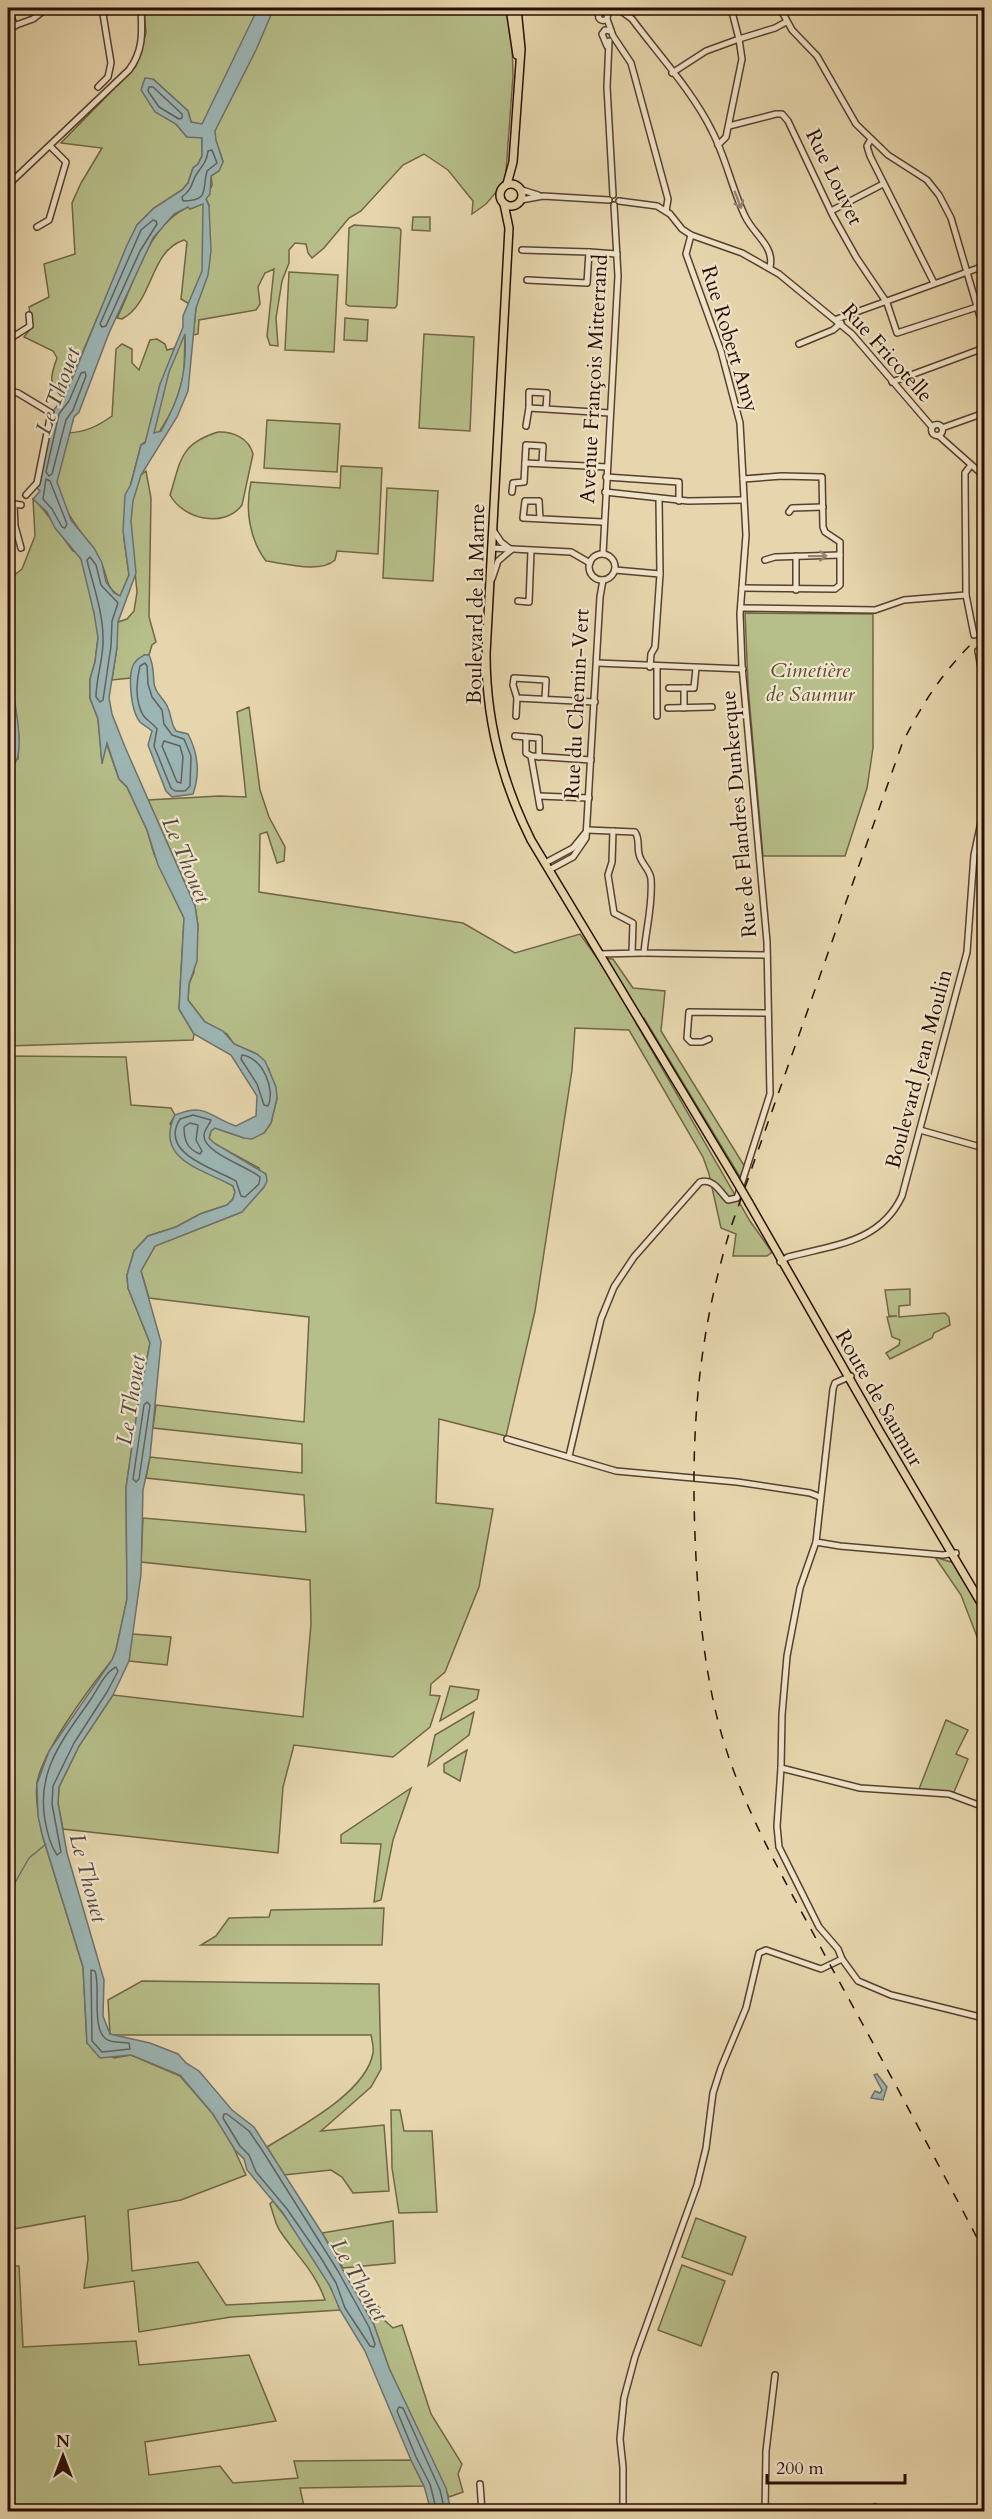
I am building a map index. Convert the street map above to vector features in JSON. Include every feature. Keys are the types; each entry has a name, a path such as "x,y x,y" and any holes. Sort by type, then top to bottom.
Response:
{"main road":[{"path":"510,8 515,27 518,71"},
{"path":"513,162 520,202 511,206 504,204 500,195 502,188 507,184 513,162 521,49 517,8"},
{"path":"507,184 519,187"},
{"name":"Boulevard de la Marne","path":"509,228 520,202"},
{"name":"Boulevard de la Marne","path":"504,204 509,228 486,681 493,733 514,805 547,867 599,954"},
{"name":"Route de Saumur","path":"599,954 735,1179 984,1608"},
{"name":"Route de Saumur","path":"954,1554 984,1600"}],"street":[{"path":"8,28 38,17 47,8"},
{"path":"98,87 108,77 111,63 102,8"},
{"path":"8,185 116,83 136,60 141,45 141,8"},
{"path":"593,8 604,15 610,39 611,197 616,203 653,204 666,211 682,229 691,235"},
{"path":"617,8 626,14 706,119 718,144 746,219 762,238 771,255 770,267"},
{"path":"626,14 648,8"},
{"path":"718,144 726,137 742,59 731,8"},
{"path":"780,8 786,22 817,56 856,124 888,155 927,180 938,193 951,218 984,330"},
{"path":"8,10 15,26"},
{"path":"604,15 602,33 605,30 631,63 668,199 666,211"},
{"path":"672,73 706,51 775,28 786,22"},
{"name":"Rue Louvet","path":"729,126 776,114 782,114 788,121 831,211 856,257 885,301 897,333 901,334 977,307"},
{"path":"871,139 868,150 934,284"},
{"path":"37,227 49,220 66,162 50,146"},
{"path":"831,211 883,184"},
{"path":"519,187 543,196"},
{"path":"520,202 543,196 611,197"},
{"name":"Avenue François Mitterrand","path":"603,554 617,254 616,203"},
{"name":"Rue Fricotelle","path":"691,235 770,267 839,321 932,427 932,434 939,435"},
{"name":"Rue Robert Amy","path":"691,235 686,254 713,326 737,406 743,457 746,535 741,608 742,669"},
{"path":"522,250 617,254"},
{"path":"527,280 587,283 589,252"},
{"path":"799,344 833,330 839,321 885,301 984,266"},
{"path":"8,340 30,326 29,315"},
{"path":"892,382 984,348"},
{"path":"8,390 18,393 51,412 37,483 26,495"},
{"path":"526,426 529,392 547,393 546,409"},
{"path":"529,408 610,413"},
{"path":"984,413 942,428 939,435 984,476"},
{"path":"932,427 937,425 942,428"},
{"path":"512,492 513,483 524,482 526,445 543,446 542,463"},
{"path":"525,463 607,467"},
{"path":"971,465 965,473 966,595 974,635"},
{"path":"742,588 796,590 839,588 840,555 838,540 824,530 823,480 819,475 743,479"},
{"path":"606,477 680,482 679,501"},
{"path":"605,492 679,501 743,500"},
{"path":"650,667 651,654 655,647 660,574 659,499"},
{"path":"8,503 18,505 15,526 21,548"},
{"path":"789,512 792,508 823,507"},
{"path":"540,519 603,522"},
{"path":"493,530 501,542 512,550"},
{"path":"492,548 571,552 590,563"},
{"path":"490,585 498,561 512,550"},
{"path":"518,601 529,602 531,551"},
{"path":"603,554 614,561 615,570 611,577 603,580 592,575 590,563 595,556 603,554"},
{"path":"765,560 796,556 840,555"},
{"path":"796,556 796,590"},
{"path":"615,570 660,574"},
{"name":"Rue du Chemin-Vert","path":"547,867 573,848 587,830 600,597 603,580"},
{"path":"741,608 875,610 904,600 966,595"},
{"path":"978,651 984,684"},
{"path":"597,663 650,667 742,669"},
{"path":"657,667 657,716"},
{"path":"669,688 694,688 696,668"},
{"name":"Rue de Flandres Dunkerque","path":"569,1456 598,1331 605,1308 624,1272 700,1182 713,1183 728,1200 737,1198 768,1103 767,955 742,669"},
{"path":"516,716 517,698 513,685 514,678 546,680 545,699"},
{"path":"684,688 684,708"},
{"path":"517,698 594,702"},
{"path":"668,708 712,707"},
{"path":"515,736 539,738 539,757"},
{"path":"526,737 526,753 531,756 591,760"},
{"path":"531,756 540,807"},
{"path":"539,796 589,798"},
{"name":"Boulevard Jean Moulin","path":"782,1261 871,1233 890,1217 902,1196 968,952 974,855 984,808"},
{"path":"587,830 635,832 638,836 639,854 651,879 650,919 646,927 644,953"},
{"path":"613,831 612,862 608,875 614,913 633,923 648,923"},
{"path":"632,953 633,923"},
{"path":"599,954 767,955"},
{"path":"709,1039 702,1042 691,1042 687,1038 689,1012 767,1013"},
{"path":"920,1130 984,1148"},
{"path":"849,1377 835,1383 832,1389 816,1542 800,1588 787,1656 777,1826 779,1846 819,1927 838,1949 842,1959 858,1981 865,1986 891,1995 984,2018"},
{"path":"507,1439 616,1471 736,1482 810,1493 820,1497"},
{"path":"816,1542 840,1546 954,1554"},
{"path":"781,1768 860,1788 949,1794 984,1807"},
{"path":"623,2511 620,2425 624,2398 635,2357 697,2186 705,2156 715,2085 746,2008 759,1953 762,1950 769,1951 821,1969 842,1959"},
{"path":"765,2511 766,2451 775,2375"},
{"path":"480,2484 482,2511"},
{"path":"875,2507 885,2511 890,2509"}],"green space":[{"path":"144,8 407,8 408,13 447,8 508,8 513,76 504,183 486,204 472,214 473,201 448,170 424,154 403,165 361,211 349,218 324,248 312,258 306,244 295,243 289,250 289,263 282,281 276,318 278,346 270,345 267,336 274,269 265,273 258,287 260,304 256,310 199,320 198,334 193,335 196,308 181,299 187,242 184,240 164,255 140,301 132,311 122,319 117,318 144,255 153,240 162,227 188,207 190,209 202,204 209,205 206,199 212,185 211,176 223,162 219,149 209,132 191,122 188,111 153,79 176,124 187,137 202,137 202,156 182,190 154,208 137,225 63,398 52,380 57,358 53,351 24,337 32,327 29,307 49,297 44,264 75,254 72,203 102,148 61,143 136,66 146,33"},
{"path":"413,217 430,217 430,231 412,230"},
{"path":"354,225 401,230 395,308 346,304 349,228"},
{"path":"289,272 338,275 334,352 285,350"},
{"path":"345,318 368,320 367,341 344,340"},
{"path":"185,334 184,374 175,406 160,431 141,445 131,483 146,471 151,498 149,617 156,642 152,645 149,655 144,655 133,667 131,678 112,680 117,647 98,638 90,679 90,698 98,719 102,761 106,742 119,779 127,787 147,830 154,854 184,918 179,1009 194,1034 193,1040 8,1046 8,733 11,762 18,759 19,737 8,676 8,580 22,569 35,536 33,499 73,551 77,552 118,622 127,619 134,611 137,592 133,551 124,539 129,575 120,596 111,589 103,566 69,515 60,495 57,472 68,433 92,428 112,416 116,349 122,344 132,349 132,363 139,370 150,340 157,339 165,344 167,350 175,348"},
{"path":"424,334 474,337 470,431 419,428"},
{"path":"267,420 340,424 337,472 264,468"},
{"path":"218,432 229,433 244,440 253,454 242,505 225,517 204,518 184,510 170,495 180,463 189,448 205,437"},
{"path":"341,466 382,468 378,554 337,551 335,560 328,564 311,567 266,561 256,543 250,523 248,502 251,482 340,488"},
{"path":"387,488 438,491 433,581 383,578"},
{"name":"Cimetière de Saumur","path":"745,613 873,614 873,748 867,788 845,856 763,856 748,686"},
{"path":"249,707 260,790 269,817 285,847 284,861 277,863 267,832 260,834 259,892 463,923 515,953 580,934 597,958 613,959 633,988 665,991 661,1031 745,1167 740,1177 644,1018 636,1023 750,1221 772,1252 767,1256 733,1256 736,1234 721,1228 703,1157 629,1030 575,1028 572,1070 535,1311 506,1436 439,1419 436,1503 493,1509 479,1587 445,1672 431,1684 430,1695 440,1696 430,1727 393,1757 294,1745 283,1787 278,1853 63,1829 58,1803 59,1787 79,1746 113,1695 303,1717 311,1624 310,1580 141,1562 143,1518 306,1532 304,1495 146,1478 150,1457 302,1473 302,1444 153,1428 156,1405 304,1422 309,1317 149,1298 141,1271 155,1246 241,1212 264,1187 259,1168 213,1143 209,1138 211,1131 215,1128 244,1138 264,1133 271,1123 277,1098 269,1069 257,1054 234,1044 227,1034 205,1022 188,1000 189,984 194,972 198,926 195,906 148,800 219,796 246,797 237,712"},
{"path":"8,1056 126,1057 131,1105 171,1108 175,1115 170,1124 221,1179 233,1186 235,1192 233,1199 227,1205 200,1214 176,1227 148,1236 134,1251 127,1275 128,1288 150,1343 126,1488 127,1599 112,1660 57,1737 37,1783 37,1802 42,1834 83,1967 87,2043 114,2058 131,2055 180,2076 213,2114 231,2142 246,2175 181,2200 128,2210 132,2271 198,2262 226,2305 325,2300 311,2272 278,2228 270,2204 273,2201 320,2267 340,2310 231,2317 139,2332 134,2281 84,2288 88,2259 85,2216 8,2230"},
{"path":"910,1289 910,1305 899,1306 899,1317 945,1313 949,1317 950,1325 934,1333 932,1338 890,1359 886,1353 899,1345 900,1340 892,1337 887,1317 897,1316 889,1316 885,1290"},
{"path":"935,1557 954,1563 984,1616 984,1649 979,1642 961,1595"},
{"path":"132,1634 171,1637 167,1665 129,1661"},
{"path":"450,1686 479,1690 477,1699 440,1721"},
{"path":"474,1712 469,1735 428,1766 435,1735"},
{"path":"946,1720 968,1730 956,1754 968,1759 954,1792 919,1789"},
{"path":"467,1750 460,1781 444,1772 444,1764"},
{"path":"411,1788 393,1840 381,1900 374,1902 381,1844 341,1843 341,1835"},
{"path":"384,1908 382,1945 201,1945 216,1936 229,1918 269,1917 271,1910"},
{"path":"142,1981 379,1984 381,2069 371,2087 321,2131 384,2125 389,2191 353,2193 342,2177 331,2170 284,2175 267,2147 313,2119 358,2082 368,2068 373,2053 371,2035 110,2035 108,2000"},
{"path":"391,2110 400,2110 404,2131 432,2131 437,2212 399,2213 392,2168"},
{"path":"696,2218 746,2237 732,2275 682,2257"},
{"path":"393,2221 395,2263 343,2268 322,2233"},
{"path":"682,2265 725,2281 701,2346 658,2330"},
{"path":"8,2266 19,2266 23,2347 136,2341 139,2365 249,2355 276,2421 145,2442 149,2475 220,2466 233,2483 298,2478 294,2461 411,2460 424,2486 300,2488 305,2511 8,2512"},
{"path":"373,2302 380,2308 382,2318 393,2328 402,2325 431,2414 462,2464 458,2474 463,2492 449,2497 389,2368 374,2325 362,2304"}],"water":[{"path":"258,8 274,8 256,50 215,131 223,162 219,171 211,176 210,194 206,199 209,206 211,251 208,275 196,308 188,391 177,417 141,475 133,501 131,521 136,573 118,622 117,647 109,698 112,714 125,747 195,906 198,926 197,961 189,984 188,1000 205,1022 223,1031 234,1044 257,1054 265,1061 276,1087 277,1098 271,1123 264,1133 252,1139 215,1128 211,1131 209,1138 266,1174 267,1181 264,1187 242,1212 155,1246 141,1271 161,1342 150,1457 143,1490 141,1574 129,1661 113,1695 79,1746 59,1787 58,1803 67,1853 104,1980 103,2016 110,2034 150,2043 178,2054 186,2063 199,2071 232,2110 254,2127 322,2233 374,2325 389,2368 446,2488 451,2511 431,2511 424,2486 365,2351 340,2310 330,2286 283,2213 247,2170 244,2159 235,2150 213,2114 180,2075 131,2055 100,2058 87,2043 83,1967 38,1816 37,1784 49,1751 112,1660 127,1599 126,1488 150,1343 128,1288 127,1275 134,1251 148,1236 176,1227 200,1214 227,1205 233,1199 235,1192 233,1186 197,1168 176,1153 171,1143 170,1130 175,1115 186,1111 201,1110 236,1126 256,1116 257,1096 231,1055 194,1034 179,1009 184,918 158,865 147,830 127,787 119,779 107,743 102,764 98,719 90,698 90,679 98,638 81,559 55,528 47,512 33,499 40,491 37,488 53,411 63,398 73,377 127,245 137,225 154,208 182,190 188,183 193,168 202,156 202,138 187,137 176,124 155,112 141,90 145,78 153,79 188,111 191,122 202,124","holes":["203,204 202,271 183,316 183,327 160,384 145,443 141,445 131,484 125,495 123,531 129,575 120,596 114,593 106,582 102,563 94,548 71,520 57,482 74,417 79,412 109,333 153,238 174,214 188,207 190,209","185,334 185,361 181,385 161,431 154,433 169,372"]},
{"path":"144,655 149,655 151,659 155,687 167,705 174,728 176,731 188,734 194,749 197,771 193,794 172,797 166,791 148,745 152,731 140,722 134,709 131,673 136,661"},
{"path":"8,676 19,734 18,756 15,763 12,762 8,733"},
{"path":"877,2074 887,2087 883,2100 871,2098 875,2091 880,2093 882,2090 874,2075"}],"waterway":[{"path":"8,1895 29,1858 46,1844"}],"railway":[{"path":"984,632 937,684 902,744 731,1227 719,1269 703,1351 695,1431 694,1473 696,1558 702,1634 721,1734 739,1785 775,1862 984,2251"}],"water label":[{"name":"Le Thouet","path":"58,391"},
{"name":"Le Thouet","path":"186,860"},
{"name":"Le Thouet","path":"131,1400"},
{"name":"Le Thouet","path":"88,1878"},
{"name":"Le Thouet","path":"359,2280"}]}
